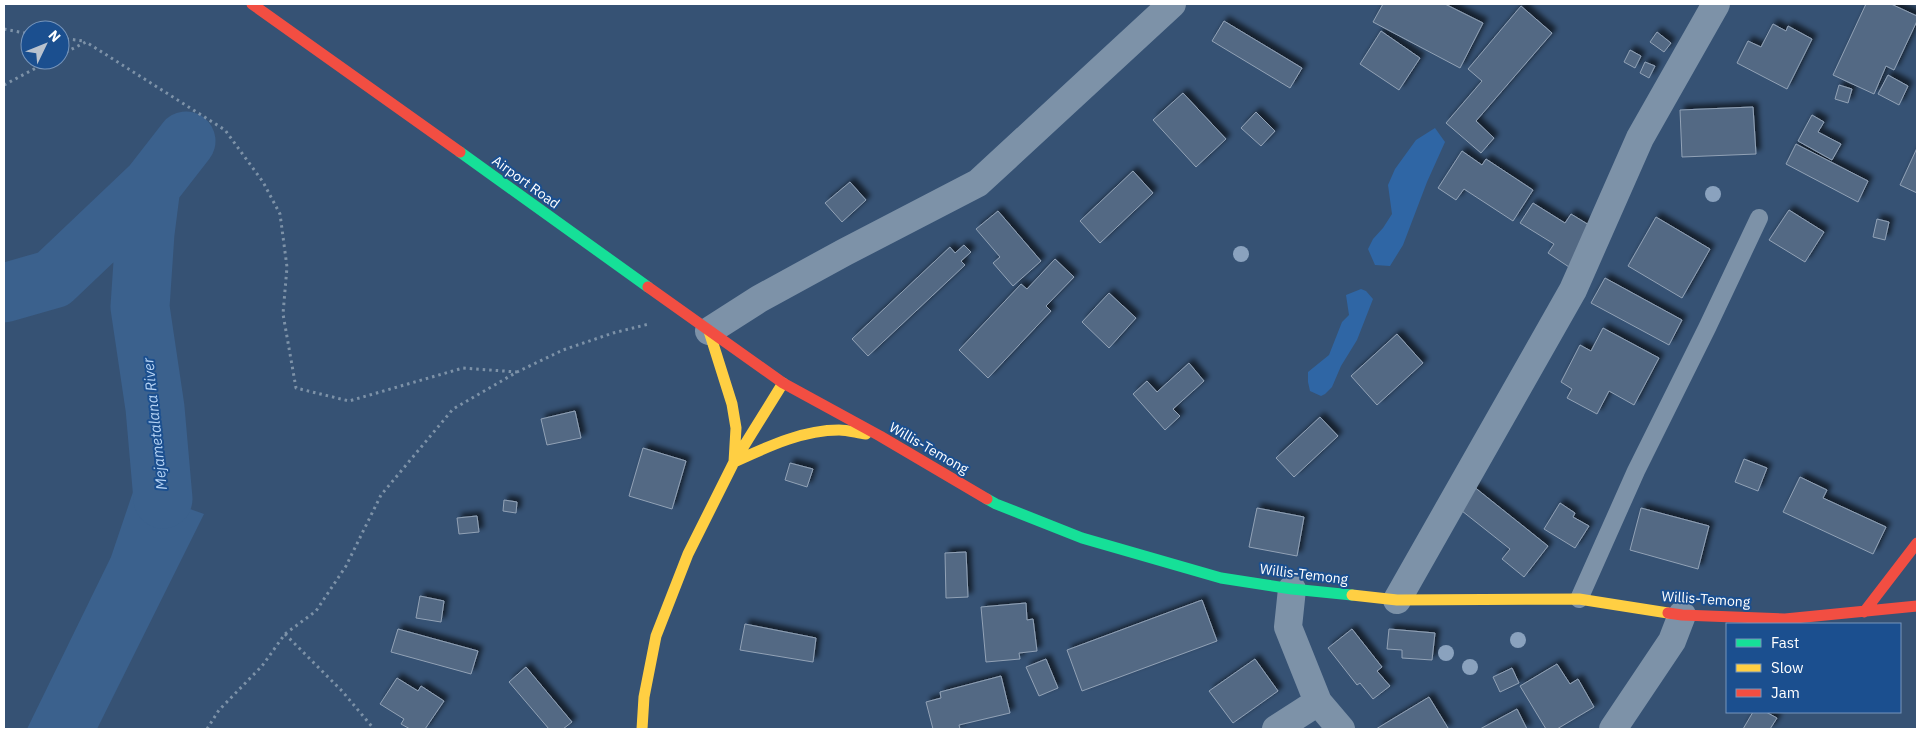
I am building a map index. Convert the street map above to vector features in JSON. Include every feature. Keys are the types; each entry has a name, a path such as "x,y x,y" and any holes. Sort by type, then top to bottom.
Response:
{"main road":[{"name":"Airport Road","path":"252,4 783,383"},
{"path":"709,331 732,404 736,428 734,462"},
{"path":"642,729 644,698 656,636 688,554 734,462 783,383"},
{"name":"Willis-Temong","path":"783,383 880,436 996,504 1082,538 1221,578 1292,589 1397,600 1579,600 1682,615 1784,619 1917,606"},
{"path":"734,462 784,441 811,434 838,430 880,436"},
{"path":"1864,612 1917,543"}],"street":[{"path":"709,331 767,294 978,183 1172,4"},
{"path":"1397,600 1573,290 1640,138 1716,4"},
{"path":"1292,589 1288,627 1318,702 1341,729"},
{"path":"1613,729 1672,641 1682,615"},
{"path":"1276,729 1318,702"}],"lane":[{"path":"1579,600 1636,471 1759,218"}],"path":[{"path":"4,29 20,32"},
{"path":"70,40 86,42 225,130 263,182 280,214 287,267 283,314 296,388 349,401 462,368 516,372"},
{"path":"70,50 86,42"},
{"path":"4,85 32,70"},
{"path":"207,729 219,710 262,666 286,634 316,611 346,566 381,495 453,409 516,372 563,350 613,333 686,315"},
{"path":"286,634 342,691 374,729"}],"shaded area":[{"path":"1435,128 1445,142 1427,182 1403,245 1390,266 1375,265 1368,249 1373,239 1392,214 1388,185 1395,169 1416,140"},
{"path":"1361,289 1366,291 1373,299 1357,340 1341,366 1332,387 1321,396 1310,391 1308,372 1329,355 1342,322 1349,315 1346,295"},
{"path":"134,489 204,514 97,729 27,729 111,557"}],"building":[{"path":"1383,4 1445,4 1483,23 1460,68 1373,22"},
{"path":"1866,4 1891,4 1917,16 1917,21 1894,70 1886,66 1874,94 1833,75"},
{"path":"1521,6 1552,33 1476,121 1494,138 1481,153 1446,123 1482,81 1468,69"},
{"path":"1224,21 1302,68 1290,88 1212,41"},
{"path":"1773,24 1786,31 1788,26 1812,39 1787,89 1737,63 1748,41 1761,47"},
{"path":"1381,31 1420,58 1399,90 1360,64"},
{"path":"1657,32 1671,43 1664,52 1650,42"},
{"path":"1630,50 1641,56 1635,68 1624,62"},
{"path":"1645,62 1655,66 1649,78 1640,73"},
{"path":"1888,75 1908,86 1899,105 1878,94"},
{"path":"1839,85 1852,89 1848,103 1835,99"},
{"path":"1183,93 1226,139 1196,167 1153,120"},
{"path":"1753,107 1756,154 1682,157 1680,110"},
{"path":"1256,112 1275,131 1261,146 1241,128"},
{"path":"1812,115 1824,122 1818,132 1841,144 1832,160 1798,141"},
{"path":"1796,144 1868,181 1858,202 1786,164"},
{"path":"1917,148 1917,193 1900,185"},
{"path":"1462,151 1482,165 1486,159 1533,190 1513,221 1464,189 1456,200 1438,188"},
{"path":"1133,171 1153,193 1100,243 1080,221"},
{"path":"850,182 866,200 842,222 825,203"},
{"path":"1533,203 1565,223 1571,214 1594,228 1569,267 1548,253 1554,244 1520,223"},
{"path":"1789,210 1824,232 1805,262 1769,240"},
{"path":"998,211 1041,261 1013,286 993,263 1000,257 976,229"},
{"path":"1656,217 1710,249 1682,298 1628,266"},
{"path":"1877,219 1889,222 1885,240 1873,237"},
{"path":"964,245 971,252 961,261 965,265 868,356 852,339 950,247 955,253"},
{"path":"1055,259 1074,277 1046,306 1051,311 988,378 959,350 1021,284 1027,289"},
{"path":"1605,278 1682,320 1669,345 1591,303"},
{"path":"1109,293 1136,318 1109,348 1082,322"},
{"path":"1603,328 1659,358 1634,405 1609,391 1597,414 1567,398 1572,389 1561,382 1580,345 1591,351"},
{"path":"1397,334 1423,363 1377,405 1351,376"},
{"path":"1189,363 1204,381 1173,409 1180,416 1165,430 1133,394 1147,381 1157,392"},
{"path":"575,411 581,438 547,445 541,419"},
{"path":"1320,417 1338,436 1294,477 1276,458"},
{"path":"643,448 686,461 672,509 629,496"},
{"path":"1744,459 1767,468 1758,491 1735,482"},
{"path":"790,463 813,469 807,487 785,480"},
{"path":"1800,477 1827,490 1823,498 1886,527 1873,554 1783,512"},
{"path":"1473,486 1548,546 1524,577 1502,559 1510,549 1457,507"},
{"path":"504,500 517,502 516,513 503,511"},
{"path":"1560,503 1575,513 1573,517 1589,526 1575,548 1544,529"},
{"path":"1257,508 1304,517 1297,556 1249,547"},
{"path":"1641,508 1709,526 1698,569 1630,550"},
{"path":"477,516 479,532 459,534 457,518"},
{"path":"966,552 968,597 946,598 945,553"},
{"path":"420,596 444,601 441,622 416,618"},
{"path":"1202,600 1217,641 1082,691 1067,650"},
{"path":"1026,603 1027,620 1033,619 1037,651 1019,653 1020,659 986,662 981,607"},
{"path":"745,624 816,638 813,662 740,650"},
{"path":"398,629 478,651 471,674 391,652"},
{"path":"1352,629 1382,667 1377,671 1390,686 1373,699 1360,683 1357,685 1328,648"},
{"path":"1389,629 1435,633 1432,660 1402,658 1402,650 1387,649"},
{"path":"1046,659 1058,688 1039,696 1026,667"},
{"path":"1255,659 1278,691 1233,723 1209,691"},
{"path":"1557,664 1570,684 1578,679 1594,707 1557,729 1546,729 1520,686"},
{"path":"526,667 572,722 563,729 549,729 509,682"},
{"path":"1512,668 1519,683 1500,692 1493,677"},
{"path":"1001,676 1010,713 959,725 960,729 933,729 926,702 941,698 940,692"},
{"path":"397,678 418,691 421,686 444,701 425,729 410,729 401,724 404,719 380,704"},
{"path":"1429,697 1448,728 1376,729"},
{"path":"1517,709 1527,729 1480,729"},
{"path":"1752,713 1768,713 1777,718 1770,729 1743,729"}],"waterway":[{"name":"Mejametalana River","path":"163,499 155,408 140,307 145,233 151,186 186,141"},
{"name":"Mejametalana River","path":"4,293 53,279 151,186"}],"traffic: fast":[{"path":"460,152 648,287"},
{"path":"987,499 1082,538 1221,578 1292,589 1352,595"}],"traffic: slow":[{"path":"709,331 732,404 736,428 734,462 785,440 812,433 846,430 866,434"},
{"path":"642,729 644,697 656,636 688,554 734,462 783,383"},
{"path":"1352,595 1397,600 1579,599 1668,613"}],"traffic: jam":[{"path":"252,4 460,152"},
{"path":"648,287 783,383 880,436 987,499"},
{"path":"1864,612 1917,543"},
{"path":"1668,613 1785,619 1917,606"}]}
